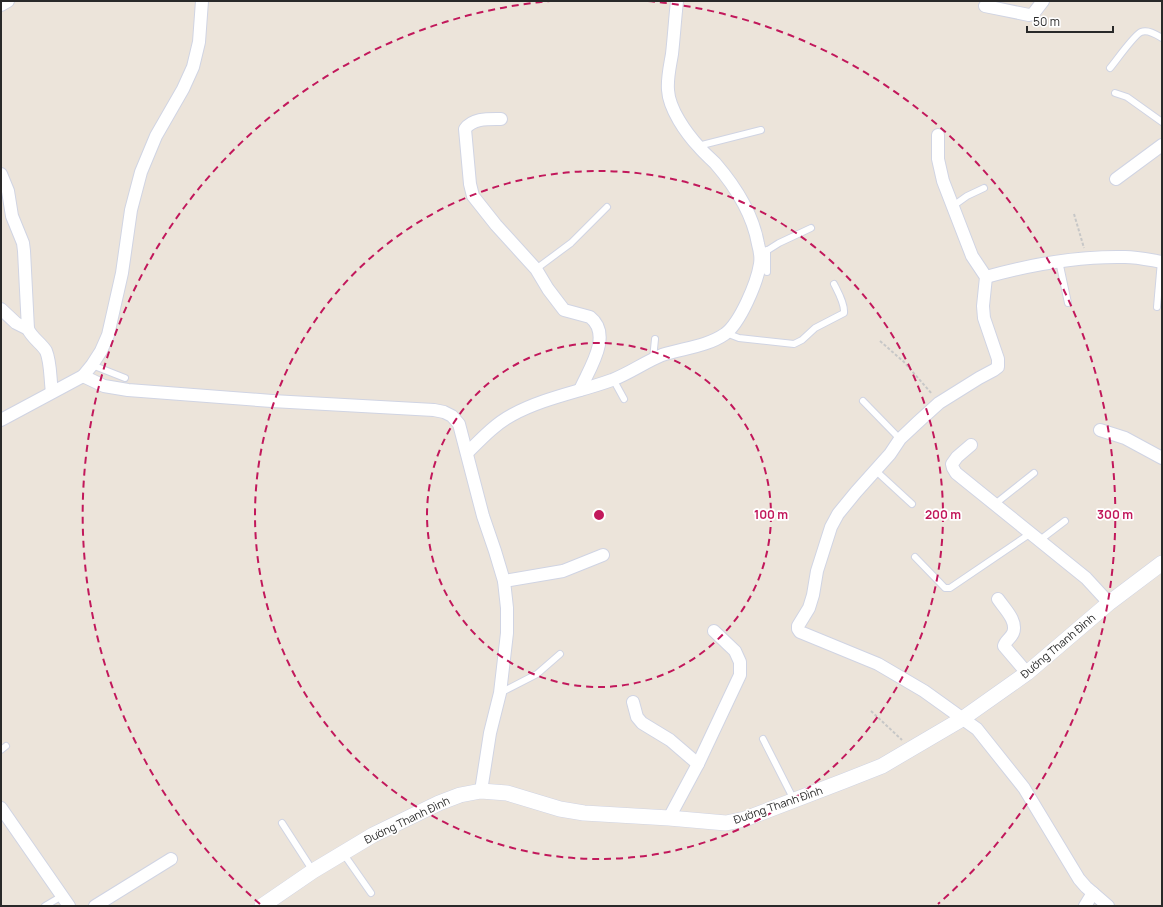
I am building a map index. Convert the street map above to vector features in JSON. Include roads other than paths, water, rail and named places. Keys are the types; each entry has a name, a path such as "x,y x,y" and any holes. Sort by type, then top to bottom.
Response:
{"street":[{"path":"1,5 8,1"},
{"path":"1,420 82,376 92,365 103,346 112,318 122,273 131,210 140,172 156,136 193,67 199,42 202,1"},
{"path":"467,453 499,423 513,414 548,400 613,380 652,359 668,353 706,343 726,333 742,313 752,291 763,252 754,226 734,188 698,146 677,117 671,105 668,90 668,75 672,54 677,1"},
{"path":"985,6 1029,15 1033,14 1043,1"},
{"path":"500,119 484,119 469,124 465,129 470,184 473,196 496,225 536,269 548,289 564,310 590,317 594,320 600,332 600,348 580,390"},
{"path":"938,135 938,159 943,182 972,256 986,277 983,306 984,318 998,359 998,367 939,403 900,439 890,454 838,514 831,527 817,571 814,595 809,608 798,626 798,630 878,664 924,691 977,729 1024,788 1079,879 1108,906"},
{"path":"1116,179 1162,145"},
{"path":"1,174 8,192 12,216 23,243 28,329 30,334 46,352 52,392"},
{"path":"986,277 1016,268 1059,261 1126,257 1161,262"},
{"path":"1,309 16,323 28,329"},
{"path":"82,376 104,386 128,390 272,401 434,410 444,412 452,416 459,424 483,516 504,581 507,608 507,634 500,693 490,732 481,791"},
{"path":"1100,430 1125,438 1162,458"},
{"path":"971,444 952,464 956,473 1086,578 1109,604"},
{"path":"504,581 563,571 603,555"},
{"name":"Đường Thanh Đình","path":"262,906 313,871 373,835 439,803 460,795 481,791 507,793 566,810 584,813 726,823 745,818 794,800 882,766 962,719 1027,674 1109,604 1162,563"},
{"path":"998,599 1012,619 1014,626 1012,636 1004,646 1027,674"},
{"path":"669,818 698,764 740,674 740,662 735,651 714,631"},
{"path":"633,702 637,717 642,724 670,740 698,764"},
{"path":"1,808 66,901"},
{"path":"95,906 171,859"},
{"path":"1085,906 1093,893"}],"lane":[{"path":"1110,68 1135,37 1141,32 1148,32 1162,38"},
{"path":"1115,93 1127,97 1162,122"},
{"path":"698,146 761,130"},
{"path":"953,206 967,196 984,188"},
{"path":"536,269 571,243 607,207"},
{"path":"766,272 763,252 779,242 811,228"},
{"path":"1059,261 1068,303"},
{"path":"1157,307 1161,262"},
{"path":"726,333 739,338 794,344 802,340 816,328 844,313 841,299 834,284"},
{"path":"652,359 655,339"},
{"path":"92,365 125,378"},
{"path":"613,380 624,399"},
{"path":"863,401 900,439"},
{"path":"875,470 912,504"},
{"path":"995,504 1034,473"},
{"path":"915,557 945,588 950,588 1035,537 1065,521"},
{"path":"500,693 537,674 560,654"},
{"path":"763,739 794,800"},
{"path":"1,750 6,746"},
{"path":"282,823 313,871"},
{"path":"343,853 371,893"},
{"path":"45,906 66,901"}]}
